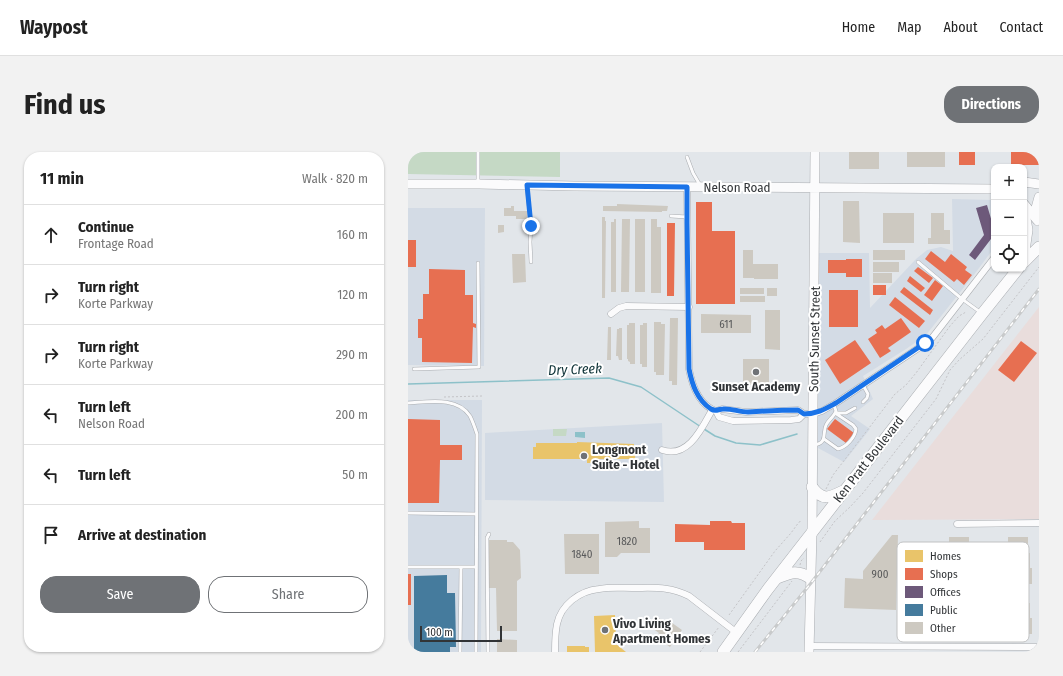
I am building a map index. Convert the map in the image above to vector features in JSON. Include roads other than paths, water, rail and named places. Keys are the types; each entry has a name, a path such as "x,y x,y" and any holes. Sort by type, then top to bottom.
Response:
{"highway":[{"path":"1027,259 1039,247"},
{"name":"Ken Pratt Boulevard","path":"723,652 812,532 1016,272"},
{"path":"812,488 822,497 828,497 845,490"},
{"path":"776,579 790,573 797,572 810,578"}],"main road":[{"name":"South Sunset Street","path":"809,649 813,446 808,414 815,152"},
{"path":"1027,182 1039,184"},
{"path":"974,188 991,183"},
{"name":"Nelson Road","path":"408,184 991,189"},
{"path":"1039,197 1036,208 1039,222"},
{"path":"1027,208 1039,222"},
{"name":"South Sunset Street","path":"810,591 810,622"}],"street":[{"path":"1027,186 1039,184"},
{"path":"687,187 689,369 691,381 703,402 714,410 719,417 733,421 799,419 808,414 822,411 834,404 932,338 991,262"},
{"path":"611,314 619,308 626,306 689,307"},
{"path":"662,450 670,453 689,445 714,410 722,409 746,412 798,410 808,414"},
{"path":"957,524 1039,523"},
{"path":"555,652 555,634 557,623 562,612 578,595 598,589 672,589 689,596 737,633"},
{"path":"809,649 990,649 1039,647"}],"lane":[{"path":"478,152 478,184"},
{"path":"687,157 693,173 701,187"},
{"path":"527,185 531,226 531,262"},
{"path":"671,216 687,216"},
{"path":"918,262 982,314"},
{"path":"414,369 479,367 478,263"},
{"path":"863,385 868,394 867,398 863,402"},
{"path":"408,403 439,402 449,403 461,408 470,417 477,434 476,652"},
{"path":"824,439 838,449 847,445 856,433 856,429 853,425 836,413 834,404"},
{"path":"813,446 817,445 824,439 827,423 836,413 846,413 855,408"},
{"path":"408,513 476,514"},
{"path":"488,652 487,538 489,534"},
{"path":"408,567 476,567"},
{"path":"460,652 461,567"}],"water":[{"path":"575,432 585,432 585,438 575,437"}],"waterway":[{"name":"Dry Creek","path":"408,384 609,378 641,387 701,427"},
{"name":"Dry Creek","path":"704,429 715,436 736,443 760,445 797,434"}],"railway":[{"path":"755,652 811,583 1039,289"}],"place":[{"name":"Sunset Academy","path":"756,372"},
{"name":"Longmont Suite - Hotel","path":"584,456"},
{"name":"Vivo Living Apartment Homes","path":"605,630"}]}
